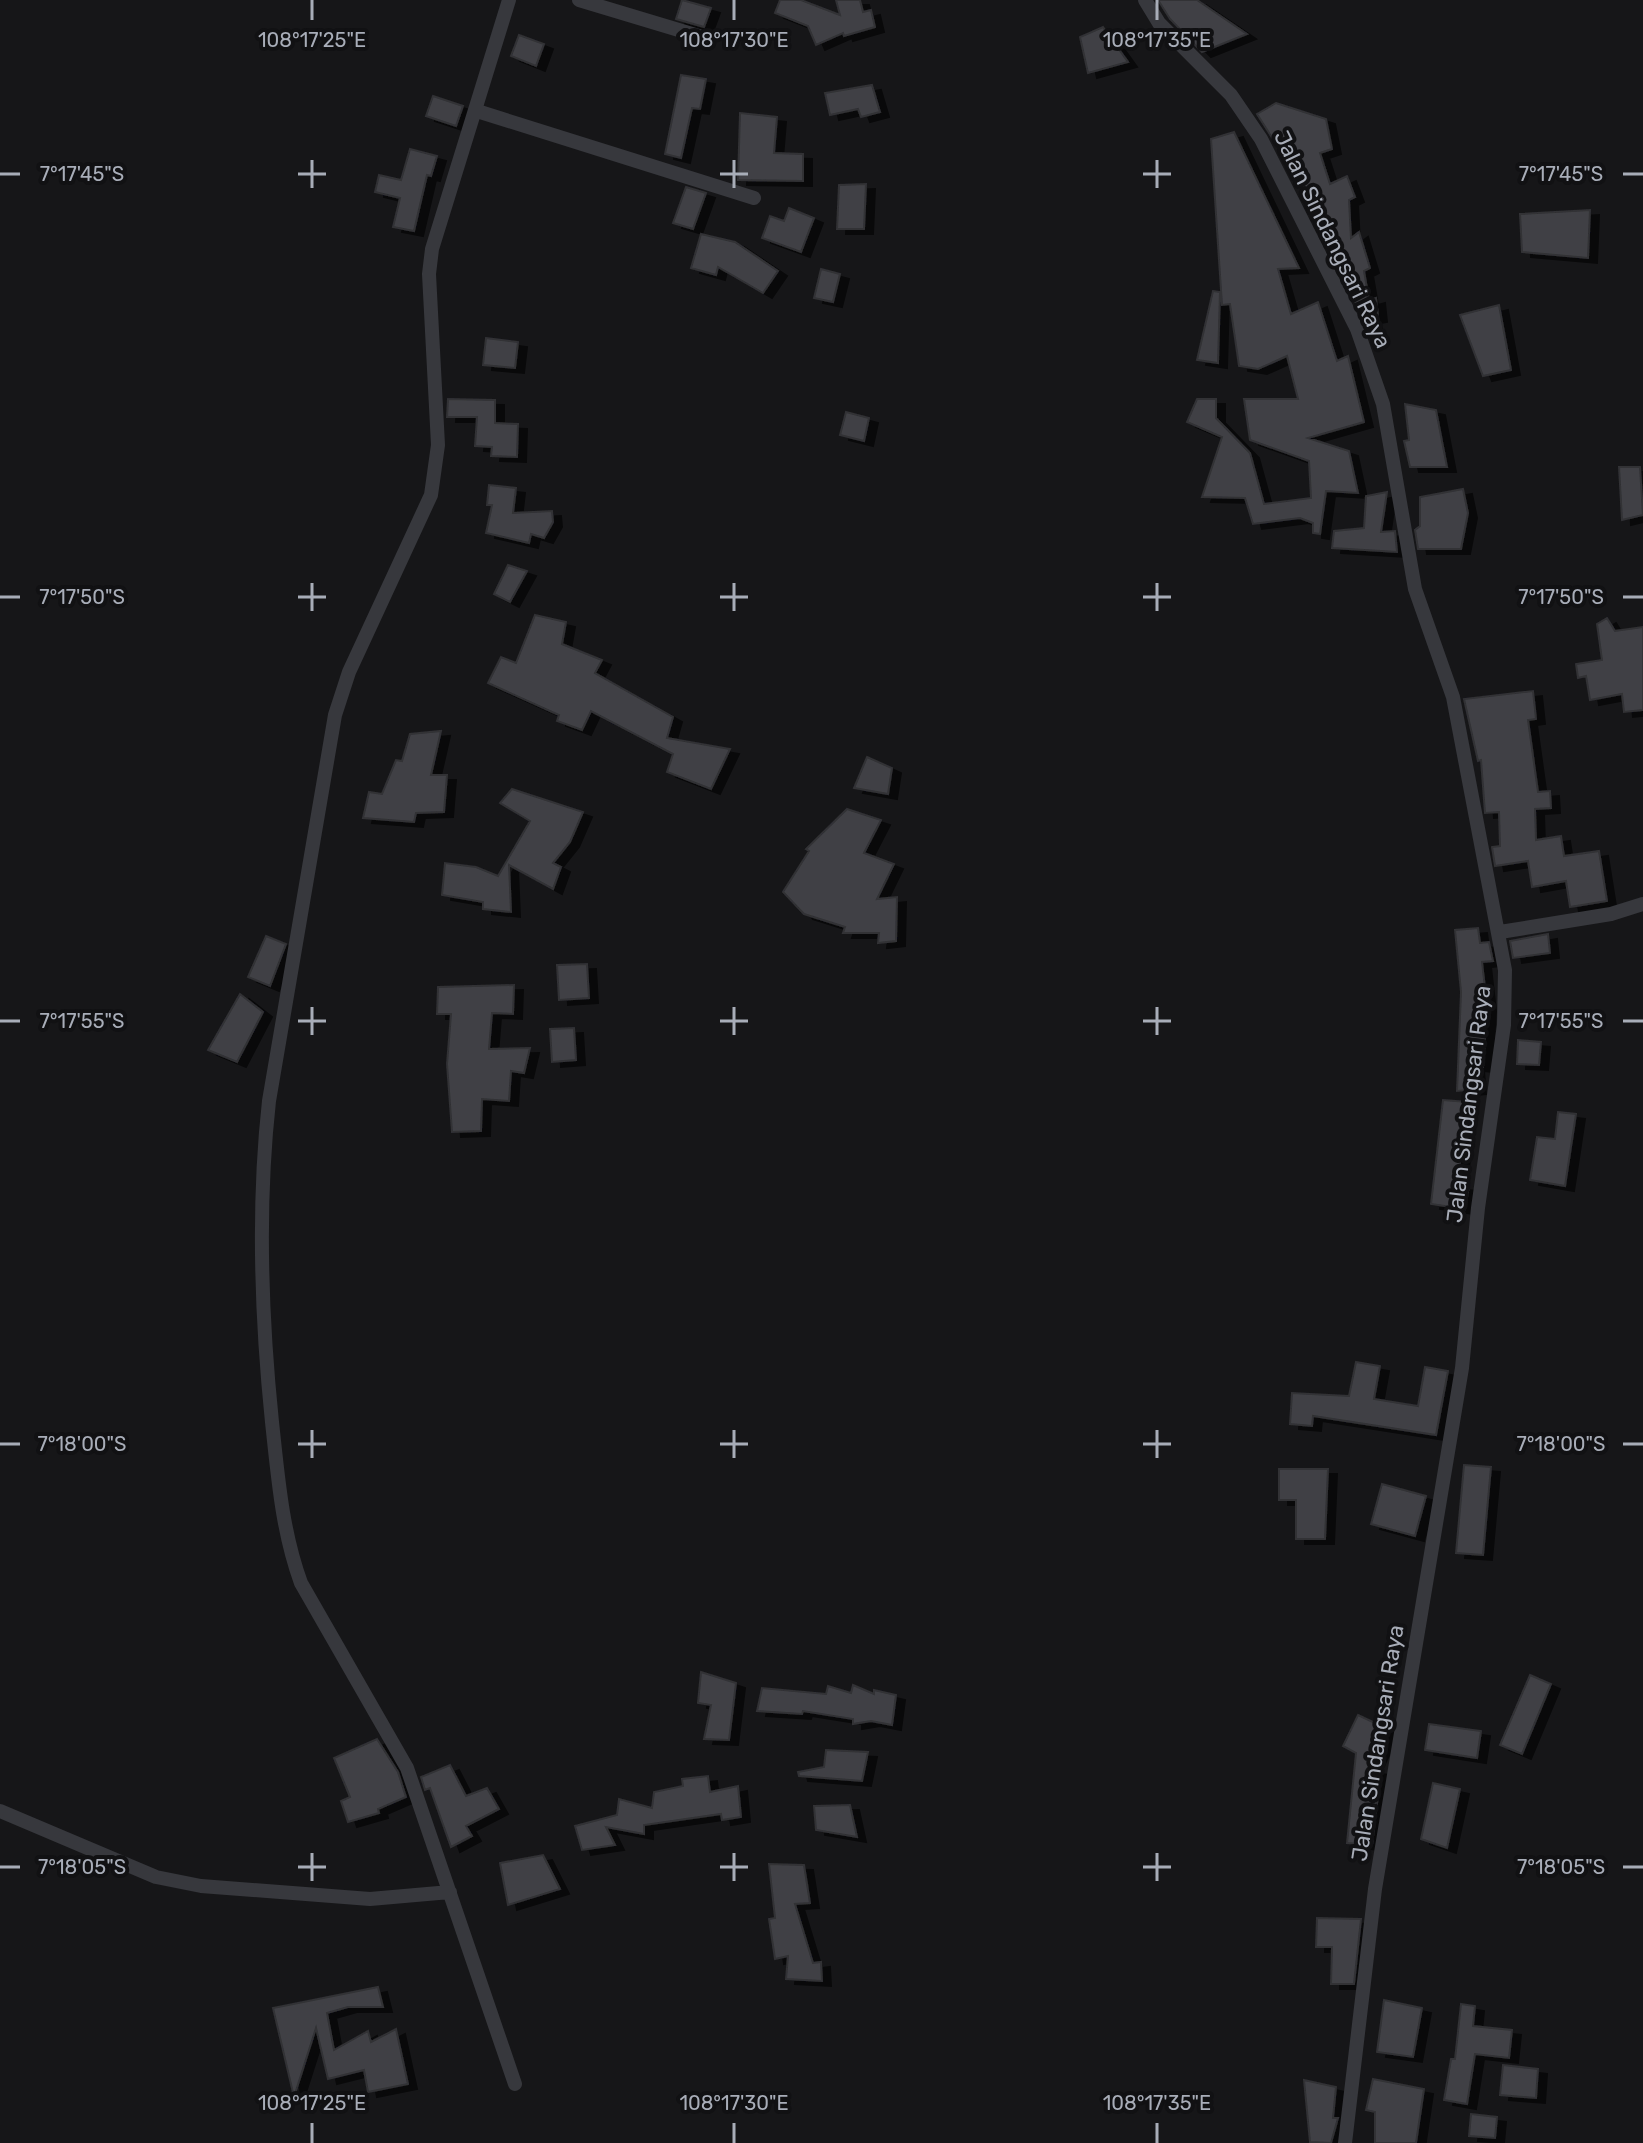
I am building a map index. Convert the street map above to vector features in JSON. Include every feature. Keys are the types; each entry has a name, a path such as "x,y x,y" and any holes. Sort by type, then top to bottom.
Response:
{"street":[{"path":"509,0 432,249 429,274 438,445 431,495 349,672 335,715 269,1101 260,1287 281,1509 293,1561 301,1583 400,1752 515,2084"},
{"path":"579,0 702,37"},
{"name":"Jalan Sindangsari Raya","path":"1145,0 1159,23 1231,95 1253,128 1357,329 1385,416 1415,589 1453,697 1505,970 1504,1025 1478,1208 1462,1368 1373,1903 1345,2143"},
{"path":"477,111 754,198"},
{"path":"1500,932 1611,914 1643,904"},
{"path":"0,1811 156,1877 201,1886 370,1899 450,1892"}],"building":[{"path":"682,0 711,8 704,27 676,19"},
{"path":"780,0 801,0 840,15 836,0 860,0 863,12 871,10 875,27 844,36 843,33 816,45 808,26 775,13"},
{"path":"1158,0 1197,0 1247,34 1202,52 1170,19"},
{"path":"1103,27 1128,62 1088,73 1080,37"},
{"path":"519,35 544,44 536,66 511,56"},
{"path":"681,75 706,79 700,109 692,108 681,158 665,154"},
{"path":"872,85 880,112 861,117 858,109 830,115 825,93"},
{"path":"433,96 463,106 456,126 426,116"},
{"path":"1276,103 1326,119 1332,149 1320,153 1330,184 1347,176 1355,197 1349,200 1351,238 1359,232 1370,268 1364,271 1369,300 1376,298 1378,317 1372,318 1375,339 1339,271 1320,213 1257,114"},
{"path":"740,113 777,117 774,153 803,154 803,181 738,180"},
{"path":"1234,132 1299,268 1278,269 1291,314 1318,302 1337,361 1348,356 1364,422 1308,438 1349,451 1358,493 1326,491 1320,534 1313,533 1313,523 1300,518 1253,524 1245,498 1202,497 1222,437 1187,422 1197,399 1216,399 1216,418 1250,453 1264,504 1311,498 1309,461 1250,440 1244,399 1298,399 1287,356 1258,369 1239,366 1230,304 1222,305 1211,139"},
{"path":"410,149 437,156 431,176 427,175 414,231 393,227 400,198 375,192 379,175 401,180"},
{"path":"866,184 864,229 837,229 839,185"},
{"path":"686,187 706,193 693,229 673,223"},
{"path":"789,208 814,218 801,252 762,238 770,216 784,221"},
{"path":"1590,210 1588,258 1522,252 1520,214"},
{"path":"701,234 735,242 778,271 763,293 718,267 716,275 691,268"},
{"path":"821,269 840,274 833,302 814,298"},
{"path":"1213,291 1220,292 1218,363 1197,360"},
{"path":"1499,305 1511,370 1483,376 1460,315"},
{"path":"486,338 518,342 515,368 483,365"},
{"path":"448,399 495,400 495,423 518,424 517,457 491,456 492,447 475,446 477,417 447,417"},
{"path":"1405,404 1436,410 1447,467 1410,467 1404,441 1409,440"},
{"path":"846,412 869,418 864,441 840,435"},
{"path":"1619,467 1640,467 1643,515 1622,520"},
{"path":"489,485 516,488 513,513 552,511 553,522 544,538 531,534 529,543 486,533 492,505 487,505"},
{"path":"1463,489 1468,513 1461,549 1418,549 1415,530 1420,526 1420,497"},
{"path":"1387,492 1381,532 1395,531 1397,552 1332,548 1334,531 1364,528 1366,496"},
{"path":"508,565 527,571 510,602 494,594"},
{"path":"535,615 566,622 562,644 602,660 595,673 673,717 667,738 730,749 711,789 667,772 673,754 591,711 582,730 557,721 559,715 488,683 501,657 516,663"},
{"path":"1607,618 1615,631 1643,627 1643,710 1624,712 1622,694 1590,700 1586,676 1578,678 1576,664 1602,660 1597,624"},
{"path":"1533,691 1536,719 1528,720 1538,792 1550,791 1551,808 1535,809 1536,840 1561,836 1564,856 1599,851 1607,901 1570,907 1566,881 1532,887 1528,861 1495,866 1492,847 1500,846 1499,812 1485,813 1481,760 1478,761 1464,699"},
{"path":"441,731 431,775 447,775 444,812 416,813 414,822 363,818 369,792 382,794 396,760 402,761 410,734"},
{"path":"867,757 892,768 888,794 854,788"},
{"path":"512,789 583,812 570,842 553,863 561,867 553,889 509,865 511,912 483,909 483,902 442,895 445,863 476,867 498,876 530,821 500,803"},
{"path":"847,809 881,820 864,853 894,864 877,899 897,897 896,941 878,943 879,933 843,933 845,927 804,914 783,892 809,851 806,849"},
{"path":"1478,928 1480,943 1489,942 1493,961 1482,962 1487,1006 1483,1067 1475,1066 1477,1089 1457,1091 1461,992 1455,930"},
{"path":"1548,934 1550,953 1513,958 1510,941"},
{"path":"266,936 286,944 270,986 248,977"},
{"path":"587,964 589,998 559,1000 557,965"},
{"path":"514,985 513,1014 492,1013 489,1049 530,1048 524,1073 511,1071 509,1101 482,1099 481,1131 452,1132 447,1064 451,1014 437,1014 438,987"},
{"path":"240,994 263,1012 237,1062 208,1050"},
{"path":"574,1028 576,1060 552,1062 550,1029"},
{"path":"1518,1040 1541,1042 1539,1065 1517,1064"},
{"path":"1443,1100 1468,1102 1457,1185 1469,1186 1465,1209 1431,1204"},
{"path":"1558,1112 1576,1114 1565,1186 1530,1180 1537,1137 1555,1139"},
{"path":"1356,1362 1380,1366 1374,1399 1418,1406 1425,1367 1448,1371 1436,1435 1313,1416 1312,1426 1290,1424 1292,1393 1349,1396"},
{"path":"1464,1465 1491,1467 1483,1555 1456,1553"},
{"path":"1279,1469 1328,1469 1325,1539 1296,1539 1296,1500 1279,1500"},
{"path":"1382,1484 1426,1496 1415,1536 1371,1524"},
{"path":"701,1672 736,1683 729,1740 704,1739 711,1705 698,1703"},
{"path":"1530,1675 1551,1684 1522,1754 1500,1745"},
{"path":"853,1685 874,1694 874,1690 896,1695 892,1725 871,1721 853,1724 853,1719 803,1711 802,1714 757,1711 762,1688 826,1694 828,1686 851,1693"},
{"path":"1358,1715 1390,1730 1371,1769 1381,1770 1372,1845 1347,1843 1356,1753 1343,1746"},
{"path":"1429,1724 1481,1731 1477,1758 1425,1750"},
{"path":"377,1739 398,1772 406,1797 378,1809 379,1813 348,1822 341,1801 350,1797 334,1758"},
{"path":"826,1750 868,1752 862,1781 799,1776 798,1772 824,1767"},
{"path":"450,1765 466,1796 487,1788 499,1809 466,1826 472,1836 451,1847 430,1788 425,1790 421,1777"},
{"path":"708,1776 710,1792 738,1786 741,1817 722,1820 721,1814 644,1825 644,1834 606,1827 615,1845 582,1850 575,1826 617,1815 619,1799 652,1808 654,1792 683,1786 682,1779"},
{"path":"1433,1783 1460,1789 1447,1848 1421,1839"},
{"path":"850,1805 857,1837 816,1830 814,1806"},
{"path":"543,1855 560,1889 508,1905 500,1863"},
{"path":"769,1864 804,1865 810,1903 795,1904 813,1963 821,1962 822,1981 786,1979 788,1956 775,1959 769,1919 775,1918"},
{"path":"1317,1918 1361,1919 1354,1984 1331,1984 1332,1947 1316,1947"},
{"path":"378,1987 383,2007 348,2007 327,2013 334,2050 368,2031 371,2042 396,2029 408,2084 368,2092 364,2070 328,2079 316,2028 294,2097 273,2008"},
{"path":"1384,2000 1422,2008 1413,2057 1377,2052"},
{"path":"1461,2004 1475,2006 1473,2026 1512,2030 1509,2058 1475,2054 1467,2104 1444,2100 1451,2059 1455,2059"},
{"path":"1503,2065 1538,2069 1536,2098 1500,2095"},
{"path":"1373,2079 1424,2089 1416,2143 1375,2143 1375,2112 1366,2110"},
{"path":"1304,2080 1336,2087 1333,2118 1338,2118 1331,2143 1310,2142"},
{"path":"1471,2114 1497,2117 1495,2138 1469,2136"}]}
